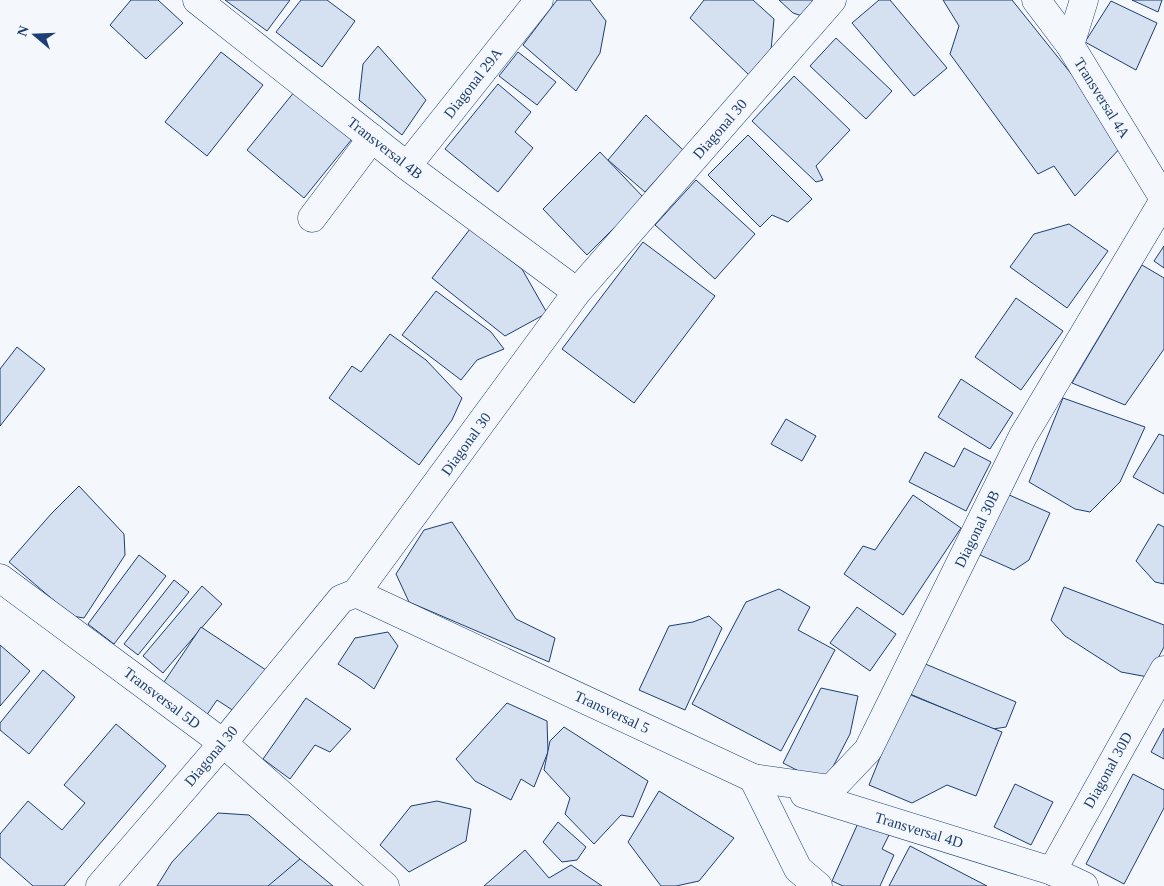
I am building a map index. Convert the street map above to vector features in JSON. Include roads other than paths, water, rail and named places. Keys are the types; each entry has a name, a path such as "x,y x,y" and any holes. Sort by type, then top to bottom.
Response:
{"street":[{"name":"Transversal 4B","path":"197,0 408,166 577,292"},
{"name":"Diagonal 29A","path":"408,166 539,0"},
{"name":"Diagonal 30","path":"100,886 223,743 341,599 356,593 577,292 832,0"},
{"name":"Transversal 4A","path":"1036,0 1070,45 1164,200"},
{"path":"1070,45 1084,0"},
{"path":"312,218 372,138"},
{"name":"Diagonal 30B","path":"753,778 831,789 868,750 1022,436 1164,200"},
{"name":"Transversal 5D","path":"0,578 223,743 384,886"},
{"name":"Transversal 5","path":"356,593 753,778"},
{"name":"Diagonal 30D","path":"1052,871 1164,670"},
{"path":"753,778 798,869 818,886"},
{"name":"Transversal 4D","path":"753,778 1052,871 1084,886"}]}
